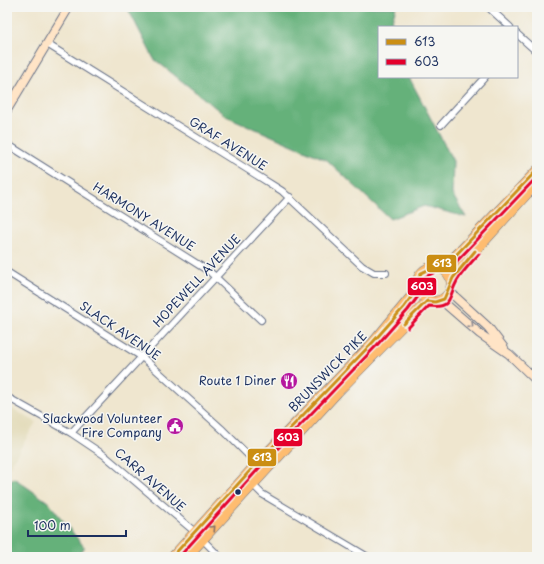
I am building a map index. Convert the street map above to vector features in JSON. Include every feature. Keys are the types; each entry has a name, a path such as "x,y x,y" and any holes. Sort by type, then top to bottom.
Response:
{"main road":[{"path":"7,110 69,7"},
{"path":"436,268 453,258 537,170"},
{"path":"451,281 460,268 535,190"},
{"path":"428,268 436,268 448,273 451,281 450,292 441,300 434,302 423,298 417,289 417,281 421,273 428,268"},
{"name":"BRUNSWICK PIKE","path":"187,557 335,389 417,289"},
{"path":"450,292 488,327 509,354"},
{"path":"441,300 480,334 509,354 537,380"},
{"name":"BRUNSWICK PIKE","path":"172,557 257,463 428,301"}],"street":[{"path":"488,7 509,26"},
{"path":"518,38 537,52"},
{"name":"GRAF AVENUE","path":"47,44 290,197 362,266 374,273 386,273"},
{"path":"441,125 484,78"},
{"name":"HARMONY AVENUE","path":"7,144 216,277 261,320"},
{"name":"HOPEWELL AVENUE","path":"71,433 290,197"},
{"name":"SLACK AVENUE","path":"7,272 142,356 216,423 264,471"},
{"name":"CARR AVENUE","path":"7,397 71,433 104,455 195,532 220,557"},
{"path":"248,474 252,485 268,497 368,557"}],"shaded area":[{"path":"7,406 36,422 7,471"}],"green space":[{"path":"127,7 396,7 390,26 378,26 378,78 410,78 453,161 452,194 466,217 424,206 390,219 327,160 226,116 154,59"},
{"path":"14,478 48,502 85,548 76,557 7,557 7,482"}],"transit line":[{"name":"613","path":"172,557 257,463 373,342 404,307 417,289 417,281 421,273 453,258 537,170"},
{"name":"603","path":"179,557 261,466 377,345 408,310 422,291 422,282 425,277 456,262 537,177"},
{"name":"613","path":"404,324 427,301 435,302 444,299 453,278 475,251"},
{"name":"603","path":"408,328 429,306 442,306 449,301 459,277 479,254"}],"place":[{"name":"Route 1 Diner","path":"289,381"},
{"name":"Slackwood Volunteer Fire Company","path":"175,426"}]}
